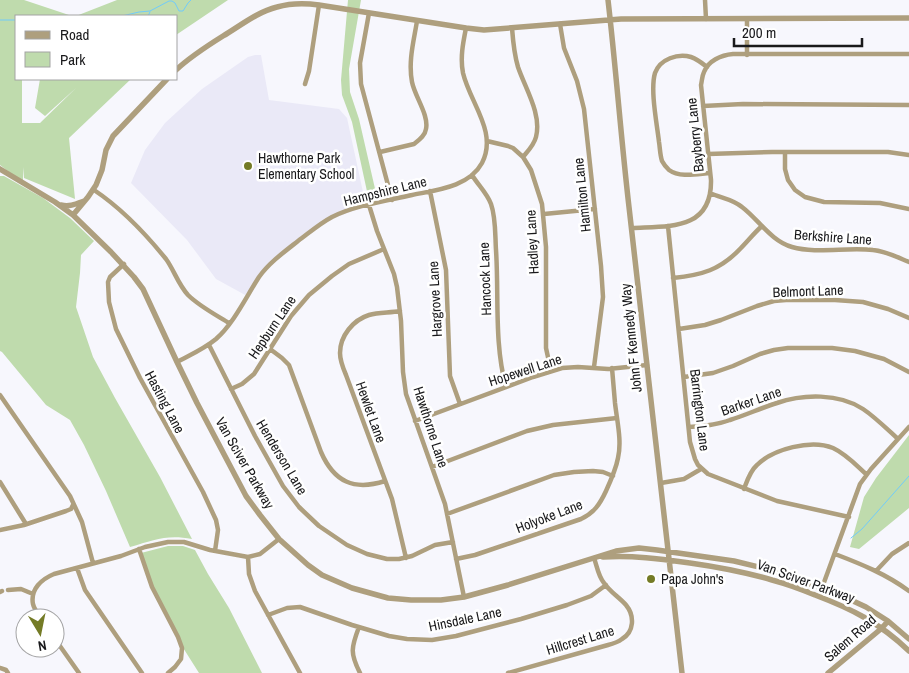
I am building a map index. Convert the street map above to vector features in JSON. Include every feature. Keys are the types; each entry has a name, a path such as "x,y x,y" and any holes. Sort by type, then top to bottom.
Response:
{"street":[{"name":"John F Kennedy Way","path":"608,0 682,673"},
{"path":"705,0 706,19"},
{"path":"178,68 232,30 269,10 284,5 319,5 484,30 610,19 909,18"},
{"path":"305,84 310,71 319,5"},
{"path":"369,13 360,63 360,76 364,98 392,200"},
{"path":"747,19 747,55"},
{"path":"380,152 414,144 425,132 425,117 411,77 412,53 418,20"},
{"name":"Hamilton Lane","path":"560,24 564,48 583,101 595,209 603,291 594,367"},
{"path":"466,28 461,58 462,68 484,126 487,142 482,162 472,175"},
{"path":"487,142 513,148 523,157 536,137 537,124 532,102 515,57 512,28"},
{"path":"710,173 682,175 672,172 664,164 661,153 654,80 657,69 670,58 691,57 707,67 721,56 727,55 909,54"},
{"name":"Bayberry Lane","path":"707,67 701,84 710,173 710,193"},
{"path":"74,215 94,190 102,170 106,150 114,136 166,80"},
{"path":"703,106 743,104 909,105"},
{"path":"708,154 739,152 888,152 909,155"},
{"path":"785,152 785,169 788,180 805,197 824,202 880,203 909,209"},
{"name":"Hadley Lane","path":"523,157 533,175 544,214 546,343 547,358 551,371"},
{"name":"Van Sciver Parkway","path":"0,169 74,215 124,264 143,289 176,362 246,496 279,539 314,570 364,592 388,598 430,601 464,597 522,581 616,550 648,548 747,564 785,574 866,607 888,621 909,638"},
{"name":"Hampshire Lane","path":"176,362 209,345 221,334 270,265 281,254 333,217 369,205 453,185 472,175"},
{"name":"Hancock Lane","path":"472,175 486,195 493,212 499,354 506,387"},
{"path":"94,190 112,202 158,249 167,260 188,295 229,323"},
{"name":"Hargrove Lane","path":"430,191 446,270 450,376 460,404"},
{"path":"632,228 685,223 695,217 707,203 710,193"},
{"name":"Berkshire Lane","path":"710,193 738,204 778,240 791,247 812,250 874,250 909,262"},
{"path":"59,204 67,206 86,200"},
{"name":"Hawthorne Lane","path":"369,205 396,280 404,380 408,401 447,514 464,597"},
{"path":"544,214 595,209"},
{"name":"Barrington Lane","path":"668,226 690,442 695,459 701,469 708,474 777,501 849,517"},
{"path":"673,278 701,274 717,267 736,253 762,226"},
{"name":"Hepburn Lane","path":"231,389 254,374 294,310 303,300 320,285 354,261 384,249"},
{"name":"Hasting Lane","path":"124,264 110,277 108,282 109,302 116,329 136,371 216,520 218,530 215,551"},
{"name":"Belmont Lane","path":"678,329 705,325 757,306 786,300 862,302 888,309 909,318"},
{"name":"Hewlet Lane","path":"400,312 374,314 359,320 350,327 344,336 340,352 342,364 392,499 406,558"},
{"name":"Henderson Lane","path":"209,345 283,486 295,502 319,526 341,542 367,554 387,559 406,558 419,554 435,545 453,542"},
{"path":"684,377 720,371 760,354 788,348 832,348 855,351 884,359 909,372"},
{"path":"270,349 288,365 321,452 332,472 345,481 366,486 385,481"},
{"name":"Hopewell Lane","path":"415,421 551,371 570,367 612,368 647,365"},
{"name":"Holyoke Lane","path":"456,559 476,555 586,516 596,510 613,476 619,451 612,368"},
{"path":"0,395 70,496 82,522 93,563"},
{"name":"Barker Lane","path":"689,427 730,421 785,400 826,397 846,401 864,409 898,439"},
{"path":"432,468 527,431 553,425 617,418"},
{"path":"819,596 860,484 866,474 909,427"},
{"path":"744,489 754,469 765,459 785,450 805,445 822,445 834,449 866,474"},
{"path":"660,483 684,479 701,469"},
{"path":"447,514 554,475 593,471 613,476"},
{"path":"0,482 26,524"},
{"path":"0,530 69,510 73,505"},
{"path":"35,608 33,594 36,587 44,579 54,574 121,556 139,549 178,541 215,551 248,557 260,554 279,539"},
{"path":"876,571 892,554 909,543"},
{"path":"139,549 152,587 178,636 182,648 181,659 168,673"},
{"path":"834,554 876,571 909,591"},
{"name":"Van Sciver Parkway","path":"594,558 632,556 669,560 726,569 780,582 852,610 874,622 909,650"},
{"path":"248,557 250,580 300,673"},
{"name":"Hillcrest Lane","path":"508,673 608,645 623,639 630,631 632,626 630,611 606,585 600,576 594,558"},
{"path":"76,568 85,590 142,673"},
{"name":"Hinsdale Lane","path":"268,615 287,608 300,607 388,636 432,640 450,637 572,604 591,596 606,585"},
{"path":"3,591 21,589 33,594"},
{"name":"Salem Road","path":"828,673 888,621"},
{"path":"359,627 352,646 352,652 360,673"},
{"path":"65,653 79,673"},
{"path":"0,668 8,673"}],"shaded area":[{"name":"Hawthorne Park Elementary School","path":"261,55 269,100 339,109 347,118 366,206 326,221 265,270 247,296 216,279 187,240 131,183 145,150 165,123 202,89 248,57"}],"green space":[{"path":"0,0 24,0 69,15 15,15 15,80 22,80 22,123 40,123 76,88 45,116 35,108 40,80 130,80 69,138 75,199 24,178 23,167 23,183 0,165"},
{"path":"117,0 228,0 178,34 178,15 79,15"},
{"path":"348,0 361,0 349,69 350,92 359,119 376,193 368,196 352,122 342,95 341,80"},
{"path":"0,176 4,176 43,198 70,218 94,241 81,255 76,307 93,357 160,477 192,539 168,537 130,547 106,491 70,420 46,405 0,351"},
{"path":"909,435 909,508 859,549 850,547 864,497"},
{"path":"168,546 183,546 195,550 229,608 262,673 199,673 180,643 154,592 141,553"}],"waterway":[{"path":"126,15 150,11 169,1 175,3 179,11 183,11 191,0"},
{"path":"0,20 15,20"},
{"path":"851,538 862,529 909,476"}],"place":[{"name":"Hawthorne Park Elementary School","path":"248,166"},
{"name":"Papa John's","path":"651,579"}]}
